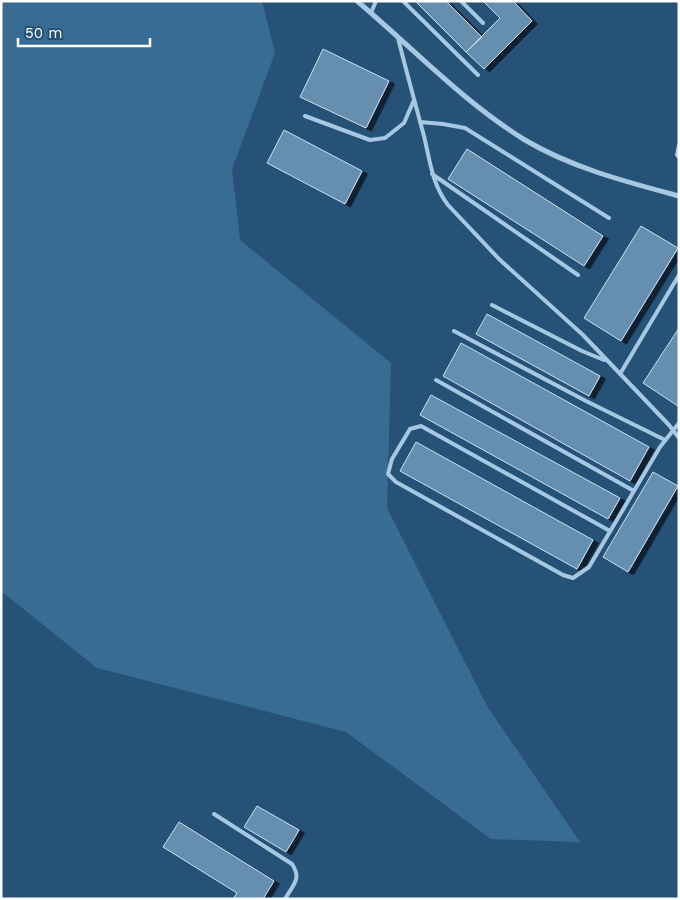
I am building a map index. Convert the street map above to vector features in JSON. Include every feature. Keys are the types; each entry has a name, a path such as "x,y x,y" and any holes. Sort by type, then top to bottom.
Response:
{"street":[{"path":"357,1 469,100 525,140 566,161 625,181 679,196"}],"lane":[{"path":"371,13 376,1"},
{"path":"403,1 478,76"},
{"path":"462,1 483,23"},
{"path":"398,38 432,174 441,196 499,259 583,336 679,438"},
{"path":"305,116 370,140 384,138 404,123 414,100"},
{"path":"420,122 465,128 609,218"},
{"path":"679,145 677,155 679,157"},
{"path":"432,174 578,275"},
{"path":"620,374 679,275"},
{"path":"492,305 582,351 606,361"},
{"path":"454,331 586,401 666,440"},
{"path":"436,380 634,491"},
{"path":"610,531 421,426 410,429 392,459 388,474 396,482 573,578 589,567 660,447 679,423"},
{"path":"214,814 292,864 297,871 297,880 285,899"}],"shaded area":[{"path":"1,1 262,1 275,53 232,169 240,240 391,363 387,508 487,706 580,842 491,839 346,732 97,668 1,591"}],"building":[{"path":"415,1 446,1 482,37 466,52"},
{"path":"483,1 513,1 532,21 484,69 466,52 500,18"},
{"path":"323,49 389,81 366,128 300,97"},
{"path":"284,130 362,171 345,204 267,163"},
{"path":"467,149 603,236 584,266 448,179"},
{"path":"641,226 678,248 621,341 584,318"},
{"path":"487,314 600,376 589,396 476,334"},
{"path":"679,328 679,404 678,406 643,383"},
{"path":"461,343 649,447 630,481 443,376"},
{"path":"431,395 620,498 608,519 420,415"},
{"path":"416,442 593,540 577,569 400,471"},
{"path":"653,472 678,486 628,572 603,557"},
{"path":"257,806 299,830 286,852 244,827"},
{"path":"179,822 274,881 263,899 233,899 237,893 163,847"}]}
